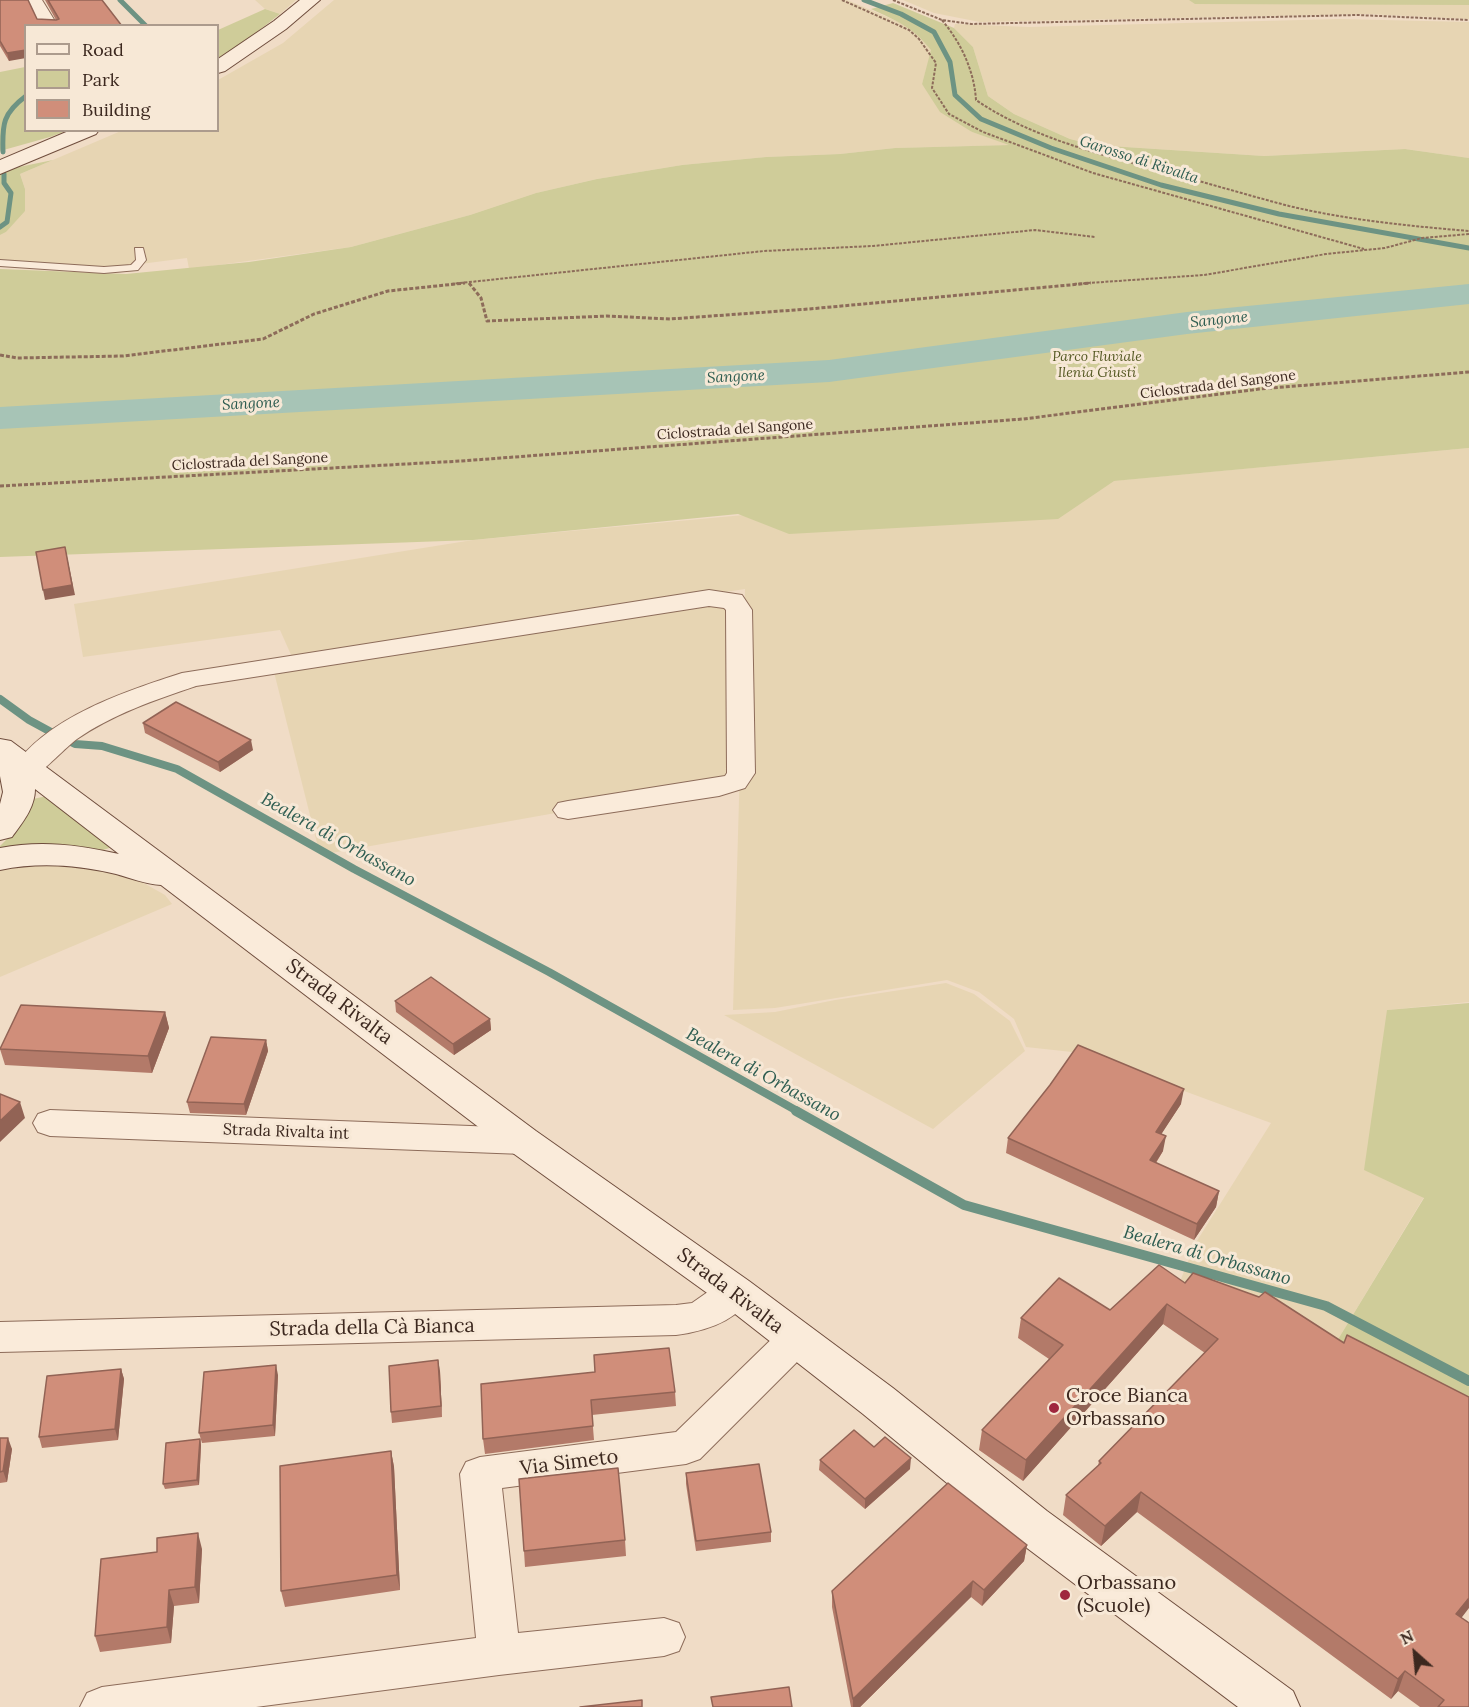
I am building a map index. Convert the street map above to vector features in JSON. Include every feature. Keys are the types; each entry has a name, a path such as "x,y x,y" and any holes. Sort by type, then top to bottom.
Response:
{"street":[{"path":"34,0 49,24"},
{"path":"219,66 280,25 311,0"},
{"path":"0,168 83,132"},
{"path":"0,161 31,154"},
{"path":"0,830 16,808 20,785 11,756 53,743 74,729 138,698 192,679 698,600 722,598 734,601 739,610 741,773 735,782 719,787 568,810"},
{"name":"Strada Rivalta","path":"11,756 523,1140 735,1292 795,1340 878,1401 1031,1525 1276,1707"},
{"name":"Strada Rivalta","path":"0,859 50,853 70,855 100,859 178,881"},
{"name":"Strada Rivalta int","path":"50,1123 523,1140"},
{"name":"Strada della Cà Bianca","path":"0,1337 676,1320 701,1317 711,1312 735,1292"},
{"name":"Via Simeto","path":"499,1655 480,1474 686,1447 795,1340"},
{"path":"102,1707 663,1636"}],"lane":[{"path":"0,263 104,270 134,268 141,260 139,250"}],"path":[{"path":"842,0 909,30 919,39 936,63 932,88 949,114 983,132 1093,173 1367,250"},
{"path":"893,0 942,20 971,24 1357,15 1469,20"},
{"path":"942,20 960,42 975,81 976,100 992,111 1037,131 1102,155 1291,206 1391,224 1469,232"},
{"path":"0,355 17,358 123,356 262,339 314,314 388,291 469,282 764,251 873,246 1035,230 1095,237"},
{"path":"469,282 481,298 488,321 607,316 670,319 809,309 1076,284 1204,276 1326,254 1385,248 1422,238 1469,232"},
{"name":"Ciclostrada del Sangone","path":"0,486 461,460 1023,419 1259,389 1469,372"}],"shaded area":[{"path":"255,0 296,0 280,14 265,9"},
{"path":"334,0 847,0 906,25 919,35 932,50 922,84 972,132 1012,145 895,148 682,165 597,179 536,193 470,215 351,247 189,269 187,258 117,267 0,261 0,235 6,232 25,189 20,174 119,132 219,132 219,79 283,43"},
{"path":"903,0 1469,0 1469,19 1367,14 980,22 934,13"},
{"path":"1340,19 1469,22 1469,158 1405,149 1264,156 1094,145 1070,139 1014,114 988,96 973,47 954,28 955,24 1029,27"},
{"path":"1469,448 1469,1002 1387,1010 1424,1197 1337,1341 1177,1289 1195,1244 1271,1123 1111,1064 1072,1052 1026,1047 1014,1019 979,992 947,980 775,1008 733,1010 745,589 292,657 280,630 83,657 74,604 473,540"},
{"path":"740,599 735,781 320,855 274,672"},
{"path":"70,862 104,869 140,881 165,895 172,904 0,977 0,870 27,864"},
{"path":"946,983 974,994 1010,1021 1025,1051 933,1129 724,1015 775,1012"}],"green space":[{"path":"1189,0 1469,0 1469,5 1195,4"},
{"name":"Parco Fluviale Ilenia Giusti","path":"893,3 954,28 973,47 988,96 1014,114 1070,139 1094,145 1264,156 1405,149 1469,158 1469,448 1114,481 1058,519 789,534 738,514 473,540 0,557 0,269 126,274 249,262 351,247 470,215 536,193 597,179 682,165 895,148 1009,145 972,132 940,112 922,84 931,50 911,30 871,9"},
{"path":"265,9 280,14 244,42 219,57 219,30"},
{"path":"24,67 24,132 63,132 0,151 0,72"},
{"path":"53,160 20,174 25,189 25,211 6,232 0,235 0,173"},
{"path":"52,795 122,844 103,850 87,848 0,853 0,846 17,829 33,799"},
{"path":"1469,1003 1469,1406 1337,1341 1424,1198 1364,1170 1387,1010"}],"building":[{"path":"0,0 28,0 37,19 56,20 59,19 48,0 102,0 120,24 24,24 24,50 7,53 0,41"},
{"path":"65,547 72,585 43,590 36,552"},
{"path":"176,702 251,740 218,762 143,723"},
{"path":"431,977 490,1019 453,1044 395,1001"},
{"path":"21,1005 165,1012 148,1056 0,1049"},
{"path":"211,1037 266,1040 244,1104 187,1102"},
{"path":"1078,1045 1184,1089 1156,1132 1166,1136 1150,1160 1219,1191 1197,1224 1008,1138"},
{"path":"0,1094 20,1102 0,1121"},
{"path":"1159,1265 1185,1283 1193,1273 1259,1297 1265,1292 1344,1343 1347,1335 1469,1397 1469,1598 1456,1614 1469,1623 1469,1707 1438,1707 1444,1700 1405,1671 1398,1679 1141,1492 1105,1526 1066,1495 1101,1463 1099,1461 1218,1339 1167,1304 1026,1460 982,1430 1063,1345 1021,1318 1059,1278 1110,1310"},
{"path":"669,1348 675,1392 591,1400 593,1426 483,1439 481,1384 595,1372 594,1355"},
{"path":"438,1360 441,1406 391,1412 389,1366"},
{"path":"276,1365 273,1425 199,1433 204,1372"},
{"path":"121,1369 115,1429 39,1437 47,1376"},
{"path":"854,1430 874,1447 885,1437 911,1458 865,1499 820,1460"},
{"path":"0,1438 8,1438 3,1471 0,1472"},
{"path":"200,1439 197,1480 163,1484 166,1443"},
{"path":"391,1451 397,1575 281,1591 280,1466"},
{"path":"759,1464 771,1532 696,1541 686,1473"},
{"path":"618,1468 625,1540 524,1551 519,1479"},
{"path":"948,1483 1027,1545 984,1590 973,1581 853,1699 832,1591"},
{"path":"198,1533 195,1587 169,1590 167,1627 95,1636 101,1559 157,1552 157,1538"},
{"path":"789,1687 792,1707 713,1707 711,1697"},
{"path":"642,1700 642,1707 580,1707"}],"waterway":[{"name":"Bealera di Orbassano","path":"120,0 144,24"},
{"name":"Garosso di Rivalta","path":"864,0 901,14 934,32 950,62 955,95 981,119 1051,148 1161,185 1279,214 1469,248"},
{"name":"Bealera di Orbassano","path":"3,152 4,126 8,114 24,98"},
{"name":"Bealera di Orbassano","path":"0,227 7,222 11,193 4,183 4,174"},
{"name":"Sangone","path":"0,418 829,371 1187,323 1469,294"},
{"name":"Bealera di Orbassano","path":"0,699 29,720 51,732"},
{"name":"Bealera di Orbassano","path":"67,740 75,744 102,746 177,769 354,869 549,972 799,1112"},
{"name":"Bealera di Orbassano","path":"796,1111 964,1205 1326,1306 1469,1381"}],"place":[{"name":"Croce Bianca Orbassano","path":"1054,1408"},
{"name":"Orbassano (Scuole)","path":"1065,1595"}]}
